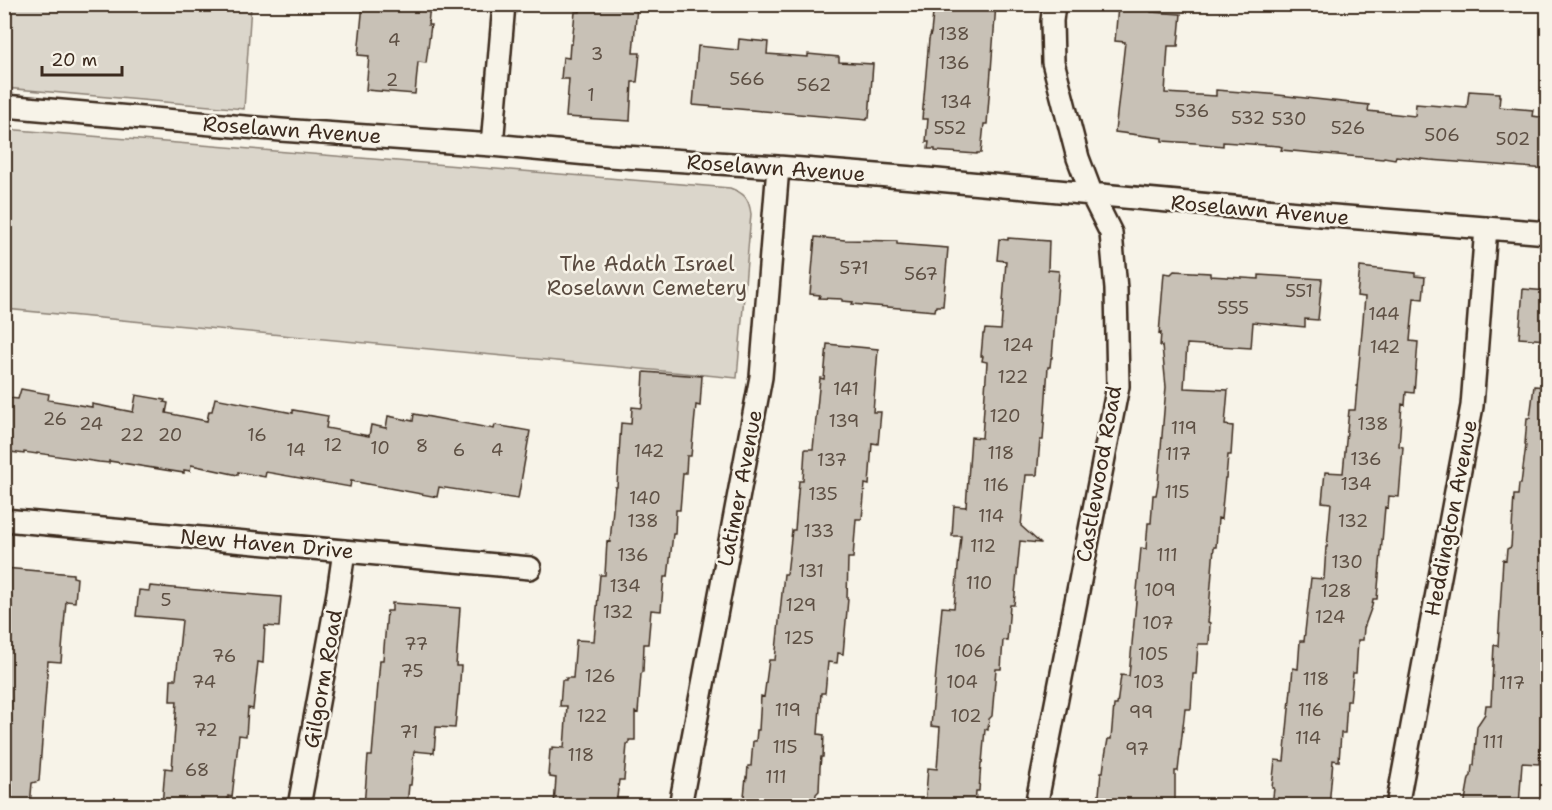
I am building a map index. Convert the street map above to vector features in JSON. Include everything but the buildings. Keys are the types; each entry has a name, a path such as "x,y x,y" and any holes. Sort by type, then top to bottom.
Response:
{"street":[{"path":"492,145 504,4"},
{"name":"Castlewood Road","path":"1036,806 1118,386 1116,289 1110,232 1092,195 1078,158 1053,62 1054,4"},
{"name":"Roselawn Avenue","path":"4,106 609,156 926,179 1321,216 1548,233"},
{"name":"Latimer Avenue","path":"680,806 761,377 778,167"},
{"name":"Heddington Avenue","path":"1397,806 1472,406 1486,228"},
{"name":"New Haven Drive","path":"4,520 530,568"},
{"name":"Gilgorm Road","path":"299,806 344,551"}],"green space":[{"path":"6,5 251,5 244,109 5,88"},
{"name":"The Adath Israel Roselawn Cemetery","path":"5,129 730,188 745,197 751,214 737,378 5,309"}]}
